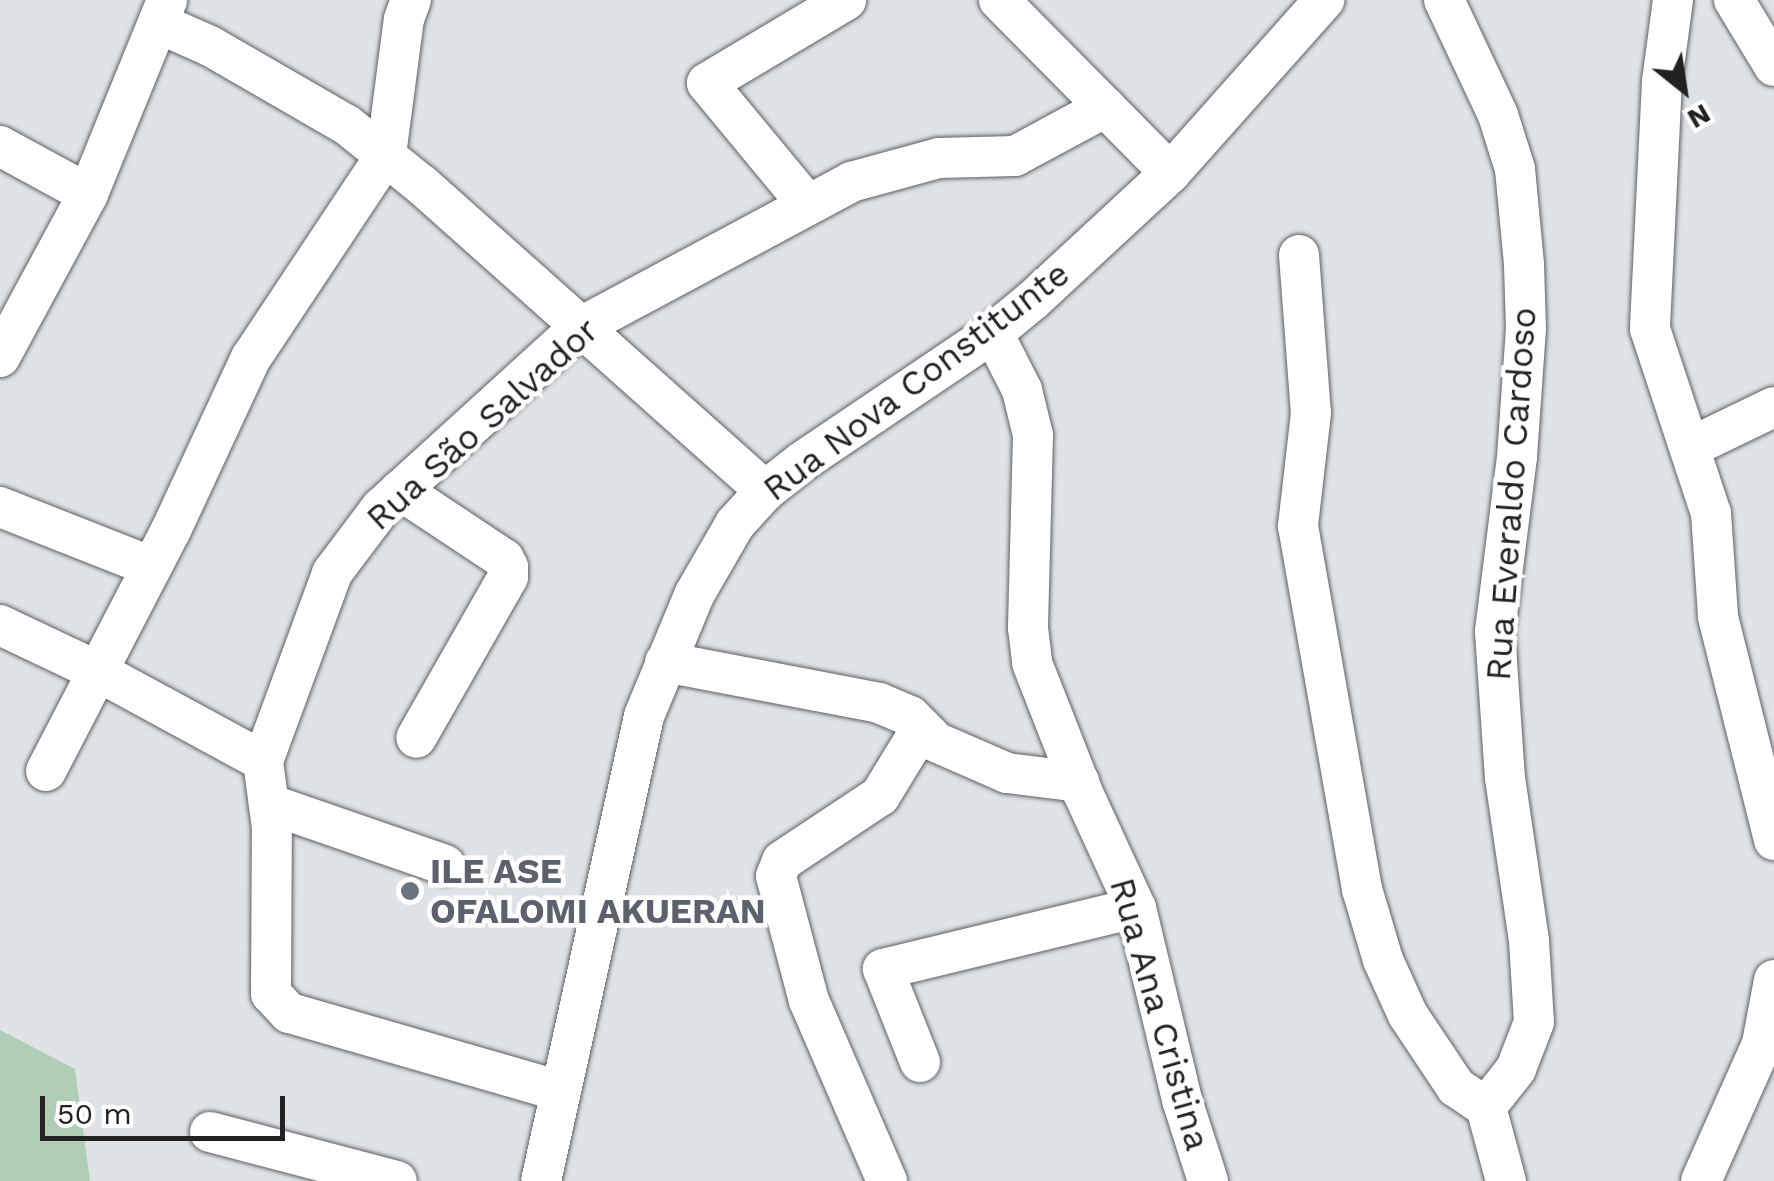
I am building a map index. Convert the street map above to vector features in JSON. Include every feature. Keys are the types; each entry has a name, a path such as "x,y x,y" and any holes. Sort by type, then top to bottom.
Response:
{"street":[{"path":"46,771 152,567 251,358 386,155 404,19 411,0"},
{"path":"806,204 707,83 846,0"},
{"path":"999,0 1170,173"},
{"name":"Rua Nova Constitunte","path":"540,1181 644,716 712,559 765,491 993,333 1170,173 1324,0"},
{"name":"Rua Everaldo Cardoso","path":"1444,0 1498,114 1515,169 1524,264 1526,328 1517,458 1495,632 1505,778 1529,941 1534,1022 1516,1069 1486,1106"},
{"path":"1673,0 1662,81 1650,329 1711,512 1718,618 1727,665 1774,840"},
{"path":"1734,0 1774,66"},
{"path":"6,331 88,194 162,11 312,103 386,155 765,491"},
{"name":"Rua São Salvador","path":"560,1091 289,1014 275,1003 269,981 269,804 264,761 332,573 400,490 579,328 806,204 896,167 939,158 1015,156 1106,107"},
{"path":"0,146 88,194"},
{"path":"1299,255 1311,414 1298,526 1362,889 1384,960 1408,1014 1456,1087 1486,1106 1506,1181"},
{"name":"Rua Ana Cristina","path":"993,333 1022,390 1033,436 1028,628 1032,663 1078,782 1136,908 1182,1100 1208,1181"},
{"path":"1691,447 1774,407"},
{"path":"400,490 504,559 508,567 508,577 416,738"},
{"path":"0,507 152,567"},
{"path":"0,625 97,671 264,761"},
{"path":"665,662 879,703 910,716 931,737 1007,772 1078,782"},
{"path":"887,1181 809,1001 776,876 782,861 793,851 880,796 913,742 931,737"},
{"path":"269,804 446,865"},
{"path":"920,1062 883,969 1136,908"},
{"path":"1700,1181 1756,1059 1774,980"},
{"path":"210,1132 396,1181"}],"green space":[{"path":"0,1030 75,1069 90,1181 0,1181"}],"place":[{"name":"ILE ASE OFALOMI AKUERAN","path":"410,891"}]}
